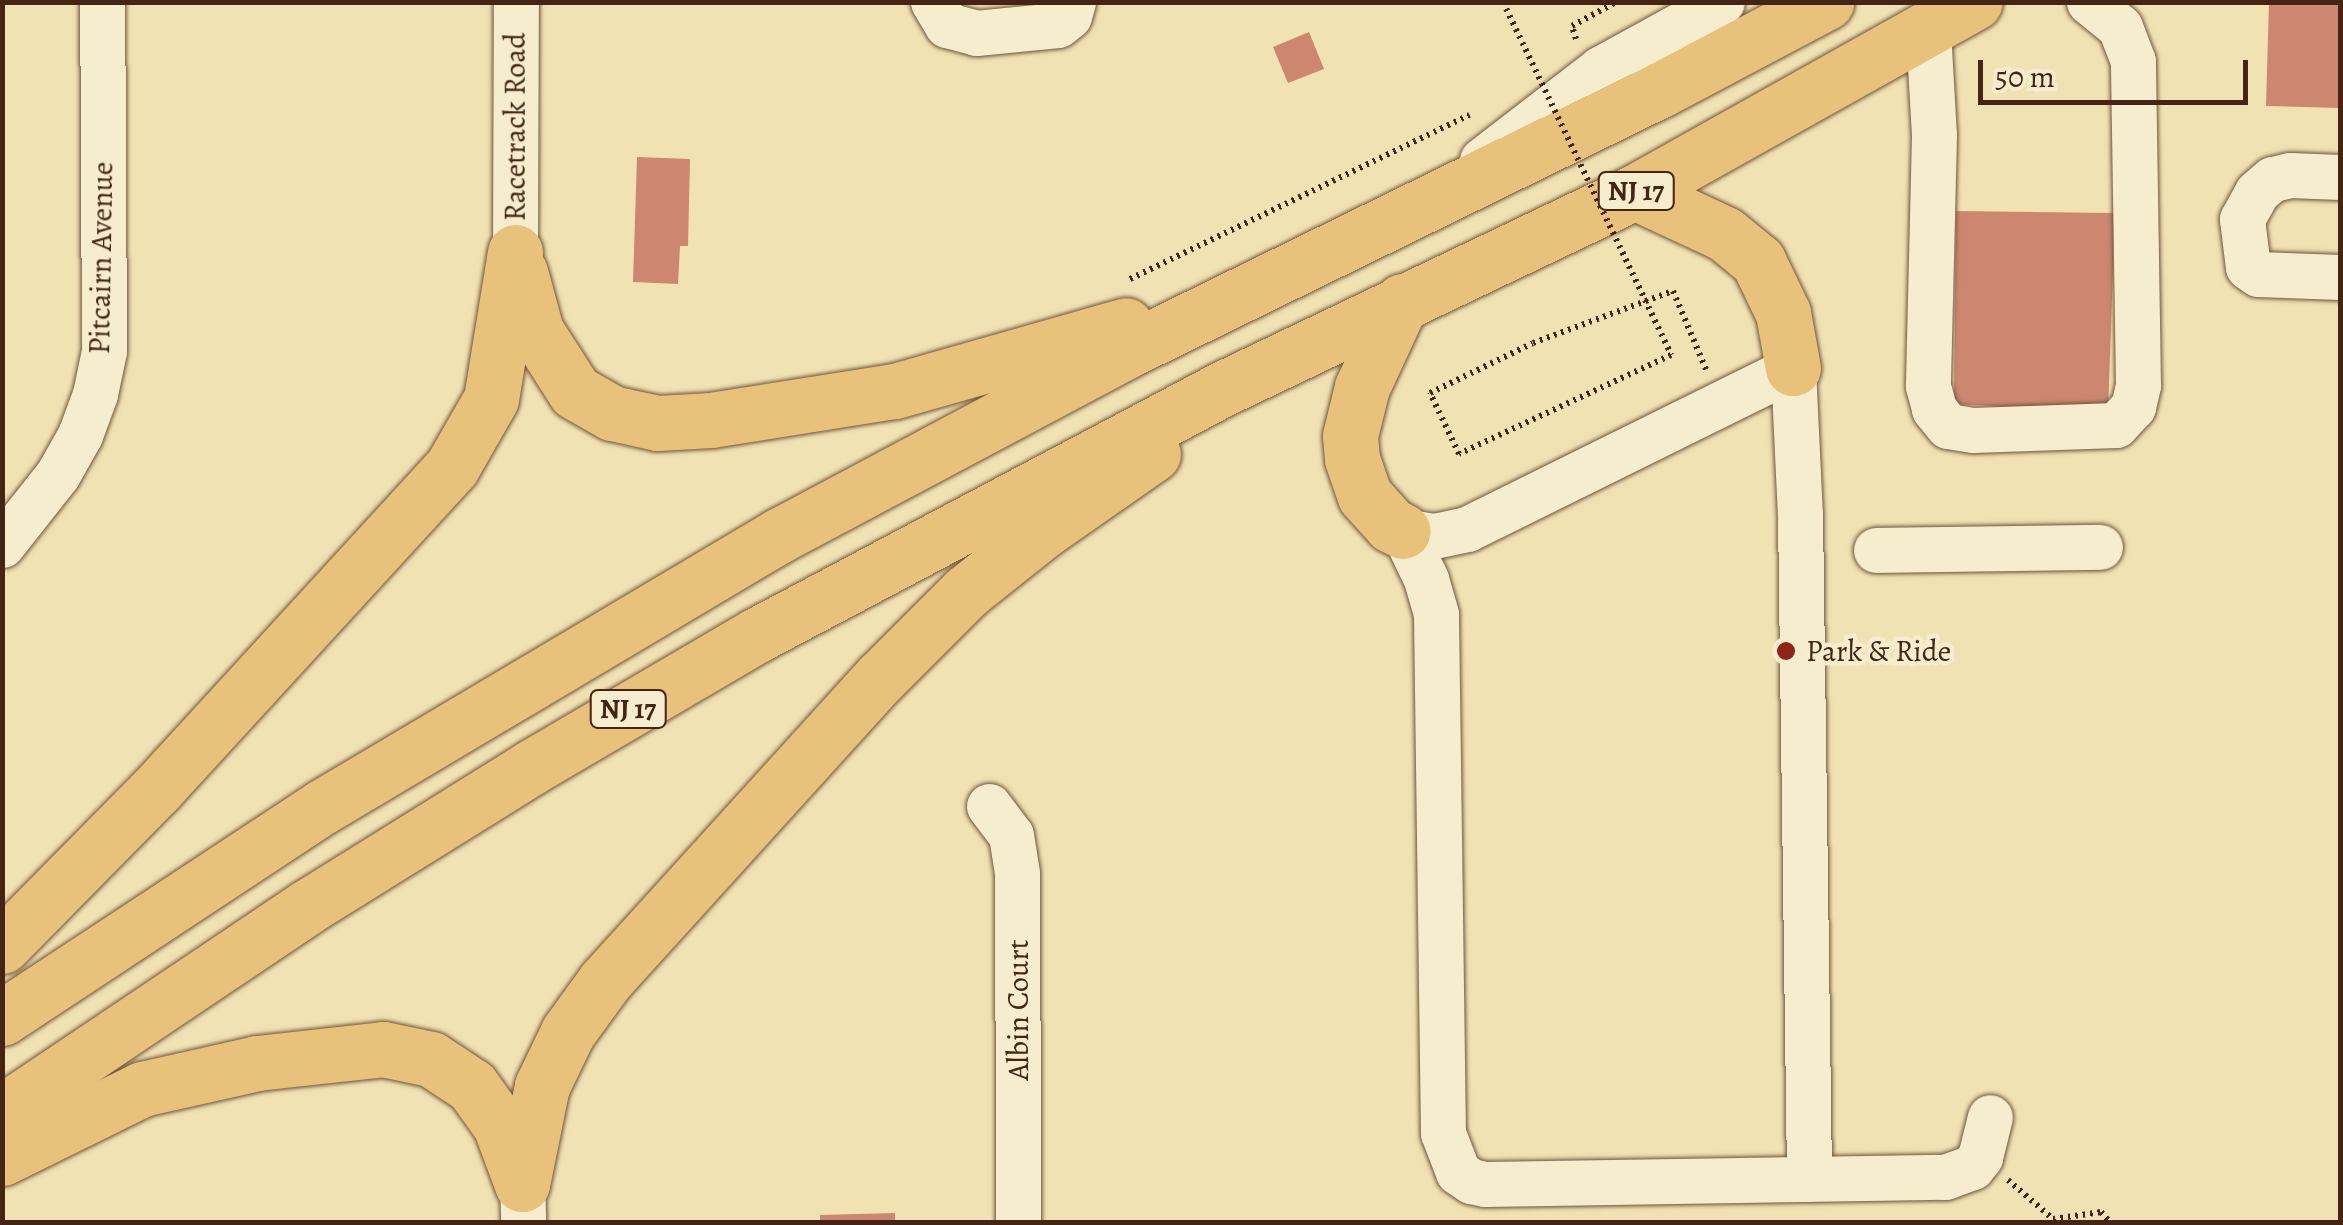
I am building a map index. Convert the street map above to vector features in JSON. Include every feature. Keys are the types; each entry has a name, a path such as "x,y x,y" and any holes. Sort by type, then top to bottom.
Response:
{"highway":[{"name":"NJ 17","path":"2,1018 322,807 620,627 894,474 1249,290 1662,90 1826,2"},
{"name":"NJ 17","path":"2,1112 307,907 642,701 971,518 1285,358 1636,192 1975,2"},
{"path":"1636,192 1725,234 1758,261 1783,313 1793,368"},
{"path":"515,252 536,332 568,383 592,404 612,413 658,422 711,420 895,392 1249,290"},
{"path":"2,946 156,790 452,467 490,399 515,252"},
{"path":"1402,301 1362,388 1350,436 1352,459 1365,496 1391,526 1402,531"},
{"path":"522,1203 542,1086 585,1005 880,678 1003,560 1285,358"},
{"path":"2,1158 142,1088 257,1063 383,1049 431,1060 472,1086 500,1125 522,1203"}],"street":[{"name":"Pitcairn Avenue","path":"2,545 80,436 104,350 102,2"},
{"name":"Racetrack Road","path":"515,252 516,2"},
{"path":"933,2 948,25 976,33 1058,25 1069,16 1073,2"},
{"path":"1426,204 1600,69 1722,2"},
{"path":"1928,31 1934,135 1928,386 1934,409 1948,426 1973,430 2116,425 2133,407 2138,385 2134,62 2120,27 2089,2"},
{"path":"2340,176 2290,175 2272,180 2256,192 2242,219 2248,267 2258,274 2340,277"},
{"path":"1402,531 1434,536 1467,530 1793,368 1800,514 1809,1179"},
{"path":"1402,531 1426,579 1436,614 1443,1132 1451,1162 1471,1182 1485,1184 1946,1177 1972,1166 1985,1137"},
{"path":"1876,550 2100,548"},
{"name":"Albin Court","path":"989,806 1011,835 1017,874 1018,1222"}],"path":[{"path":"1502,2 1671,356 1459,454 1430,393 1534,344 1672,291 1722,405"},
{"path":"1577,44 1572,26 1616,2"},
{"path":"1529,87 1546,79"},
{"path":"1121,284 1476,113"},
{"path":"1985,1137 2053,1219 2100,1212 2110,1222"}],"building":[{"path":"2269,2 2340,2 2340,108 2266,106"},
{"path":"1309,32 1324,69 1288,83 1273,47"},
{"path":"637,157 690,159 688,246 680,246 678,284 633,282"},
{"path":"1956,211 2115,213 2108,412 1954,404"},
{"path":"895,1213 895,1222 820,1222 820,1215"}],"place":[{"name":"Park & Ride","path":"1786,651"}]}
